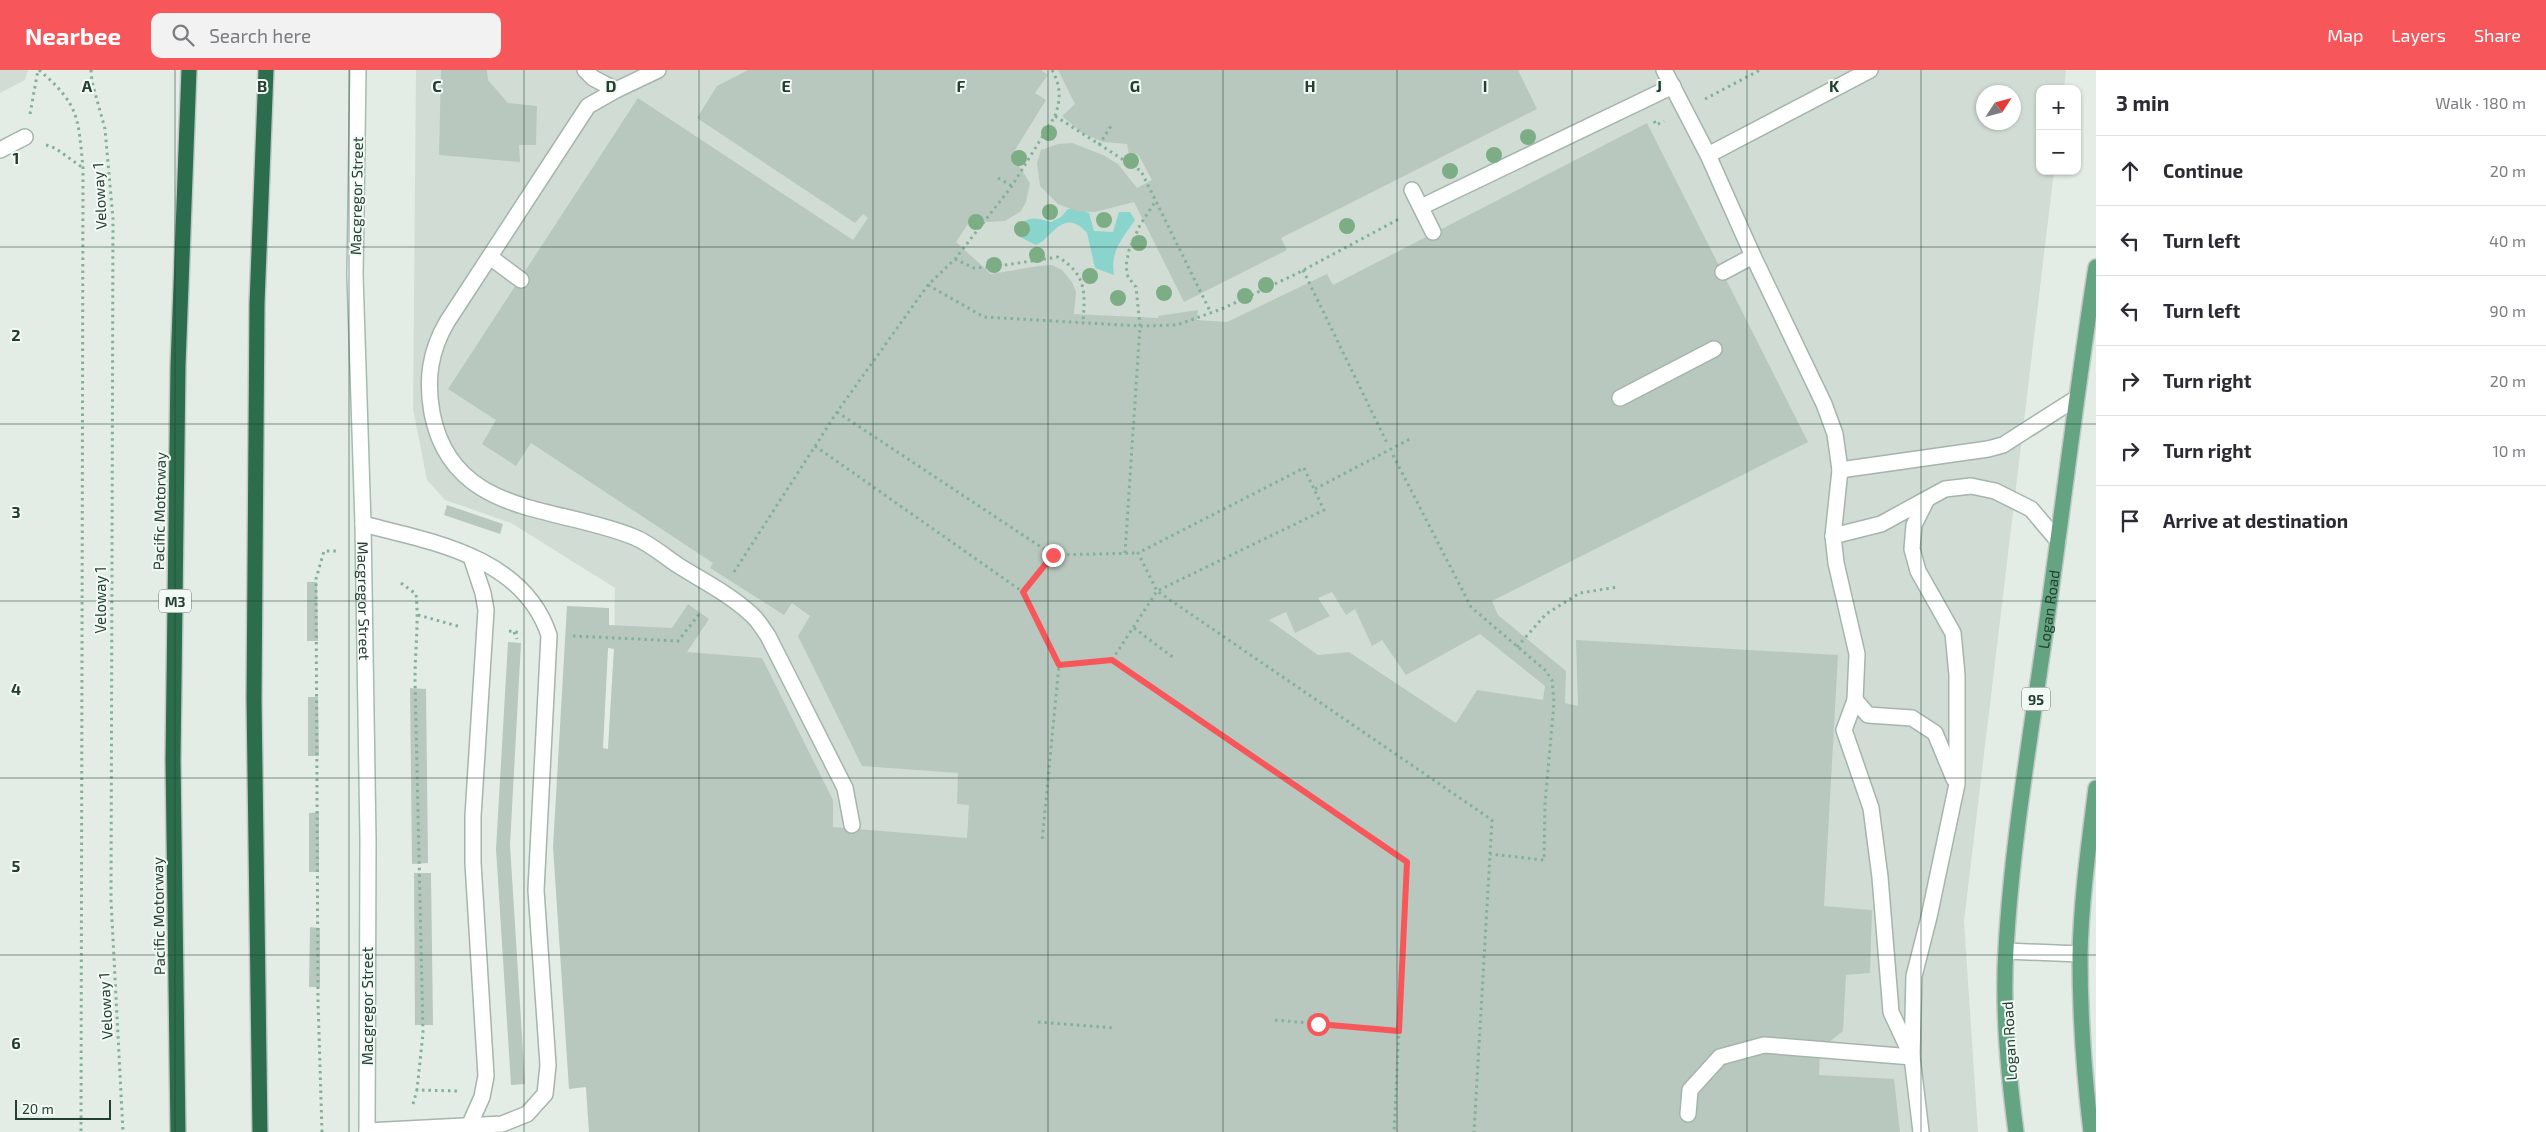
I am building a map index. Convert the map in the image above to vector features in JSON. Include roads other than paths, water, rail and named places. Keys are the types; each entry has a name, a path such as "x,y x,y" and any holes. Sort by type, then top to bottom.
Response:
{"highway":[{"name":"Pacific Motorway","path":"178,1132 173,760 178,366 189,70"},
{"path":"260,1132 254,699 257,304 266,70"}],"main road":[{"name":"Logan Road","path":"2016,1132 2006,1021 2006,950 2014,852 2058,541 2075,399 2096,268"},
{"path":"2091,1132 2091,1087 2080,954 2087,858 2096,788"}],"street":[{"name":"Macgregor Street","path":"358,70 355,275 363,524 368,840 367,1132"},
{"path":"585,70 593,78 616,90"},
{"path":"658,70 588,106 447,322 431,356 430,402 434,424 453,464 467,479 488,492 518,505 581,519 636,538 752,615 768,636 845,788 852,825"},
{"path":"1665,70 1708,155 1753,256 1824,404 1836,434 1840,470 1833,536 1836,563 1857,654 1855,700 1844,730 1870,808 1880,877 1890,1012 1912,1057"},
{"path":"1708,155 1870,70"},
{"path":"1421,207 1673,86"},
{"path":"0,150 25,137"},
{"path":"1412,190 1433,232"},
{"path":"1723,272 1753,256"},
{"path":"490,257 521,280"},
{"path":"1620,398 1714,349"},
{"path":"1840,470 1988,449 2016,437 2075,399"},
{"path":"1833,536 1881,524 1946,489 1971,486 1995,492 2031,509 2058,541"},
{"path":"1921,1132 1912,1057 1914,976 1929,917 1957,784 1957,675 1953,633 1918,571 1912,549 1914,525 1927,499"},
{"path":"363,524 442,545 471,557 506,576 537,607 549,635 536,890 548,1065 545,1094 527,1114 502,1124 367,1132"},
{"path":"469,1126 482,1097 486,1076 473,863 473,816 486,610 483,593 471,557"},
{"path":"1855,700 1868,715 1912,718 1935,734 1957,784"},
{"path":"2006,950 2080,954"},
{"path":"1688,1114 1690,1090 1720,1057 1764,1045 1912,1057"}],"water":[{"path":"1068,209 1079,209 1089,213 1094,231 1113,232 1119,212 1130,212 1135,220 1115,252 1114,275 1095,268 1087,233 1079,226 1065,223 1036,245 1018,236 1018,230 1024,221 1032,218 1051,222 1061,217"}]}
